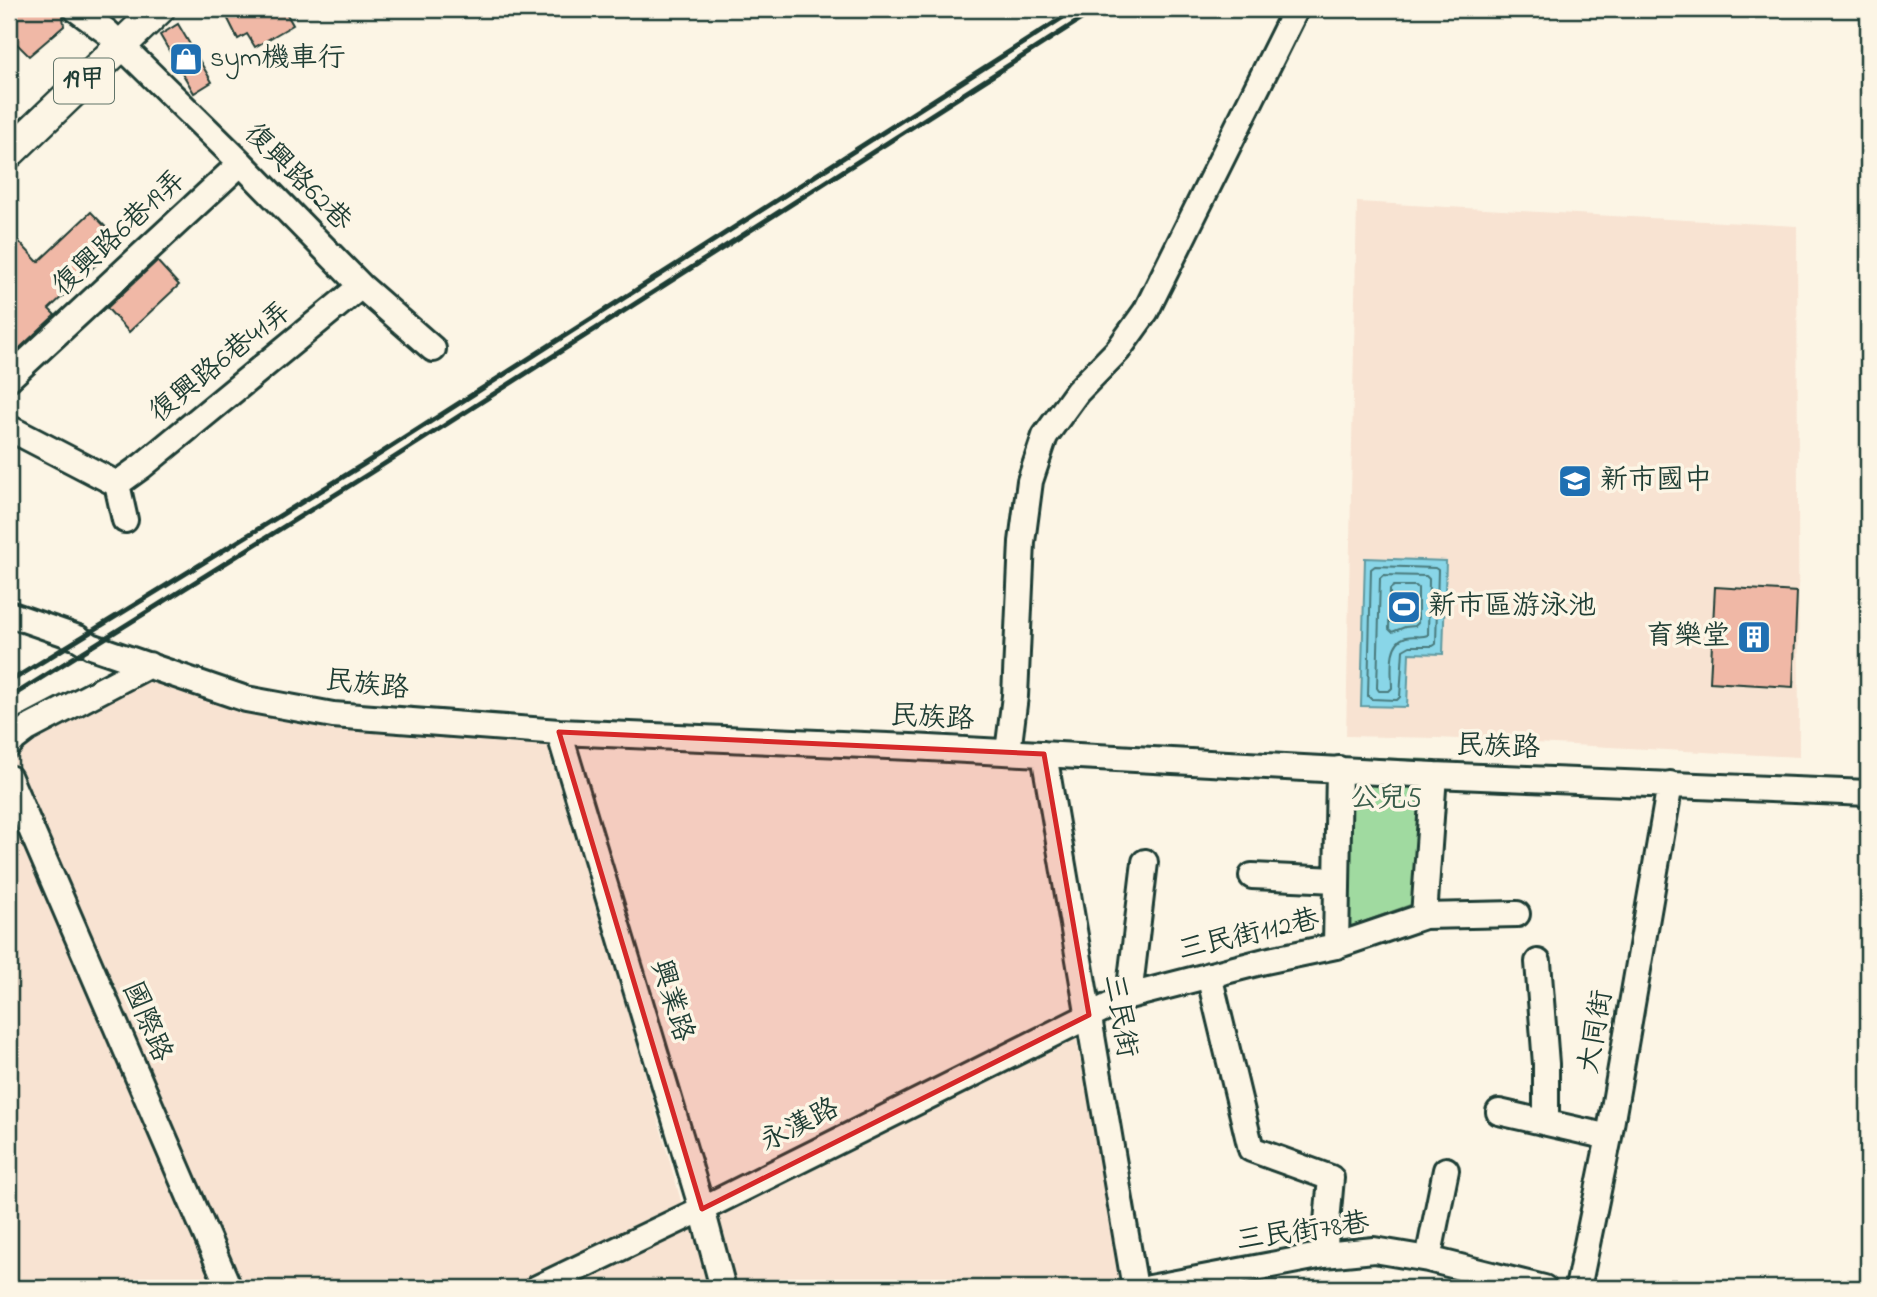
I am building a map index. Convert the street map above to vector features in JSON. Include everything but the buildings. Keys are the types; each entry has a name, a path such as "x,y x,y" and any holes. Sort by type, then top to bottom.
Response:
{"main road":[{"name":"19甲","path":"9,153 114,39 131,9"},
{"name":"19甲","path":"9,126 114,39 159,9"}],"street":[{"name":"復興路62巷","path":"76,9 114,39 241,163 361,286 433,349"},
{"path":"1008,752 1015,696 1024,530 1030,481 1045,436 1077,392 1118,350 1146,311 1296,9"},
{"name":"復興路6巷19弄","path":"9,378 241,163"},
{"name":"復興路6巷41弄","path":"117,484 361,286"},
{"path":"9,428 117,484 125,520"},
{"name":"民族路","path":"9,614 78,638 91,646 246,699 333,715 559,732 1434,775 1868,793"},
{"path":"9,745 27,729 149,665"},
{"name":"興業路","path":"559,732 702,1209 723,1288"},
{"name":"三民街","path":"1044,754 1135,1288"},
{"path":"1336,946 1339,769"},
{"path":"1424,916 1434,775"},
{"name":"國際路","path":"9,778 229,1288"},
{"name":"大同街","path":"1578,1288 1609,1137 1670,784"},
{"path":"1129,996 1145,862"},
{"path":"1252,876 1336,880"},
{"name":"三民街112巷","path":"1089,1015 1129,996 1336,946 1424,916 1517,914"},
{"path":"1538,962 1546,1064 1546,1122"},
{"path":"1209,975 1251,1149 1331,1178 1324,1255"},
{"name":"永漢路","path":"537,1288 702,1209 1089,1015"},
{"path":"1499,1112 1609,1137"},
{"path":"1428,1259 1446,1170"},
{"name":"三民街78巷","path":"1150,1288 1324,1255 1374,1250 1428,1259 1544,1288"}],"highlighted area":[{"path":"559,732 1044,754 1089,1015 702,1209"}],"shaded area":[{"name":"新市國中","path":"1357,202 1797,226 1799,757 1438,738 1346,736"},
{"path":"151,677 550,738 689,1229 1076,1036 1125,1288 9,1288 9,756"}],"green space":[{"name":"公兒5","path":"1347,757 1428,760 1419,902 1341,930"}],"water":[{"name":"新市區游泳池","path":"1365,558 1446,561 1443,654 1409,653 1407,707 1361,706"}],"railway":[{"path":"9,682 364,464 1076,9"},
{"path":"9,698 370,473 1097,9"}],"place":[{"name":"sym機車行","path":"186,59"},
{"name":"新市國中","path":"1575,481"},
{"name":"新市區游泳池","path":"1404,607"},
{"name":"育樂堂","path":"1754,637"}]}
